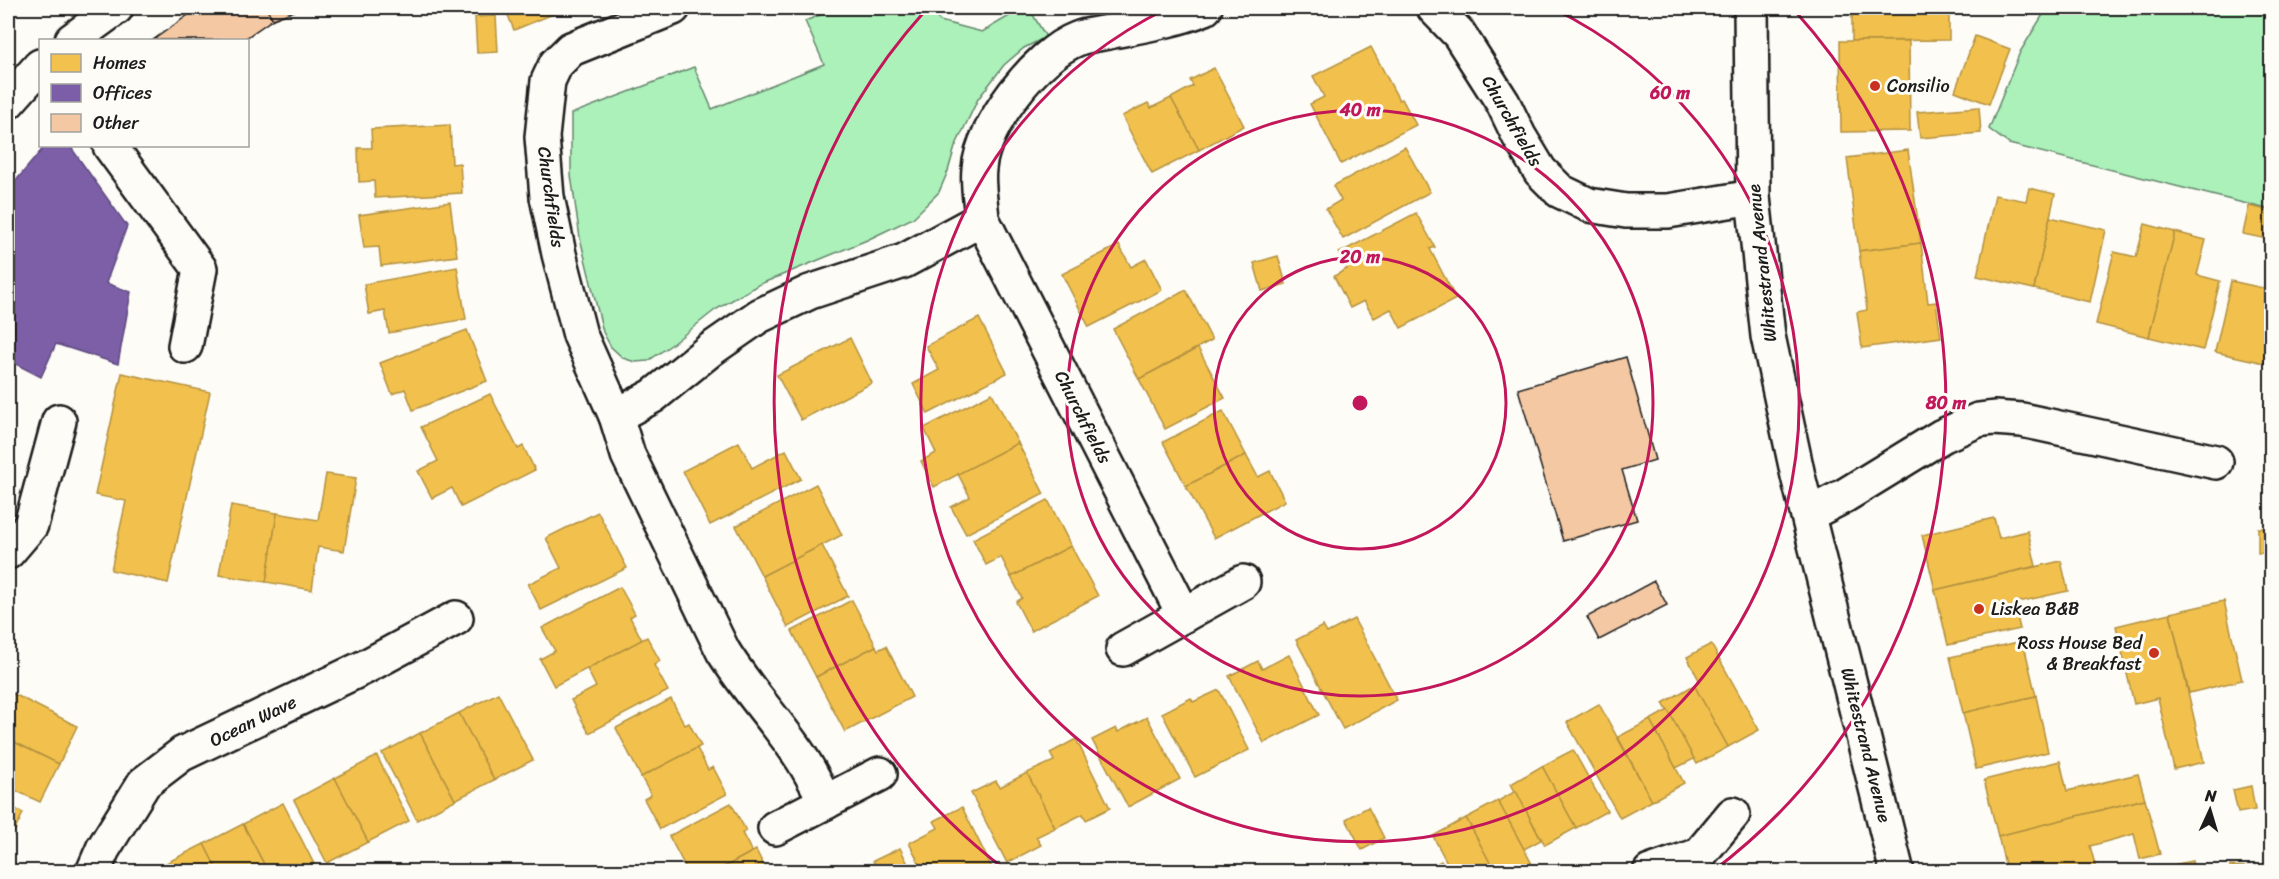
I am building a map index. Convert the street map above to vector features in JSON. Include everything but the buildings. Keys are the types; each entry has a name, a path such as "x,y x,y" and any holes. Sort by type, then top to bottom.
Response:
{"street":[{"path":"73,39 116,8"},
{"name":"Churchfields","path":"673,8 571,49 556,64 548,81 542,137 547,197 580,336 616,416 628,455 723,651 740,678 768,711 800,756 826,802"},
{"name":"Churchfields","path":"1184,615 982,219 978,168 990,133 1005,105 1048,57 1077,39 1172,20 1205,8"},
{"name":"Churchfields","path":"1434,8 1459,34 1503,103 1540,171 1560,191 1589,205 1626,211 1668,212 1753,197"},
{"name":"Whitestrand Avenue","path":"1751,8 1753,197 1768,336 1798,476 1897,872"},
{"path":"8,102 39,67"},
{"path":"111,147 200,269 185,346"},
{"path":"616,416 653,396 710,350 759,316 810,292 904,261 982,219"},
{"path":"1809,514 1844,496 1942,436 1978,420 1994,418 2022,420 2216,462"},
{"path":"8,552 31,525 60,421"},
{"path":"1123,649 1243,582"},
{"name":"Ocean Wave","path":"93,872 104,849 144,783 182,754 365,667 456,618"},
{"path":"775,828 880,774"},
{"path":"1650,872 1699,855 1733,814"}],"green space":[{"path":"838,8 928,8 940,21 982,32 1023,8 1029,8 1046,37 1024,48 1004,65 978,99 955,147 939,192 913,218 867,240 758,285 715,310 648,361 635,362 623,358 611,347 603,332 580,238 571,175 571,114 694,67 712,109 824,64 805,21"},
{"path":"2047,8 2271,8 2271,210 2009,144 1989,129 2020,52"}],"place":[{"name":"Consilio","path":"1875,86"},
{"name":"Liskea B&B","path":"1979,609"},
{"name":"Ross House Bed & Breakfast","path":"2154,653"}]}
